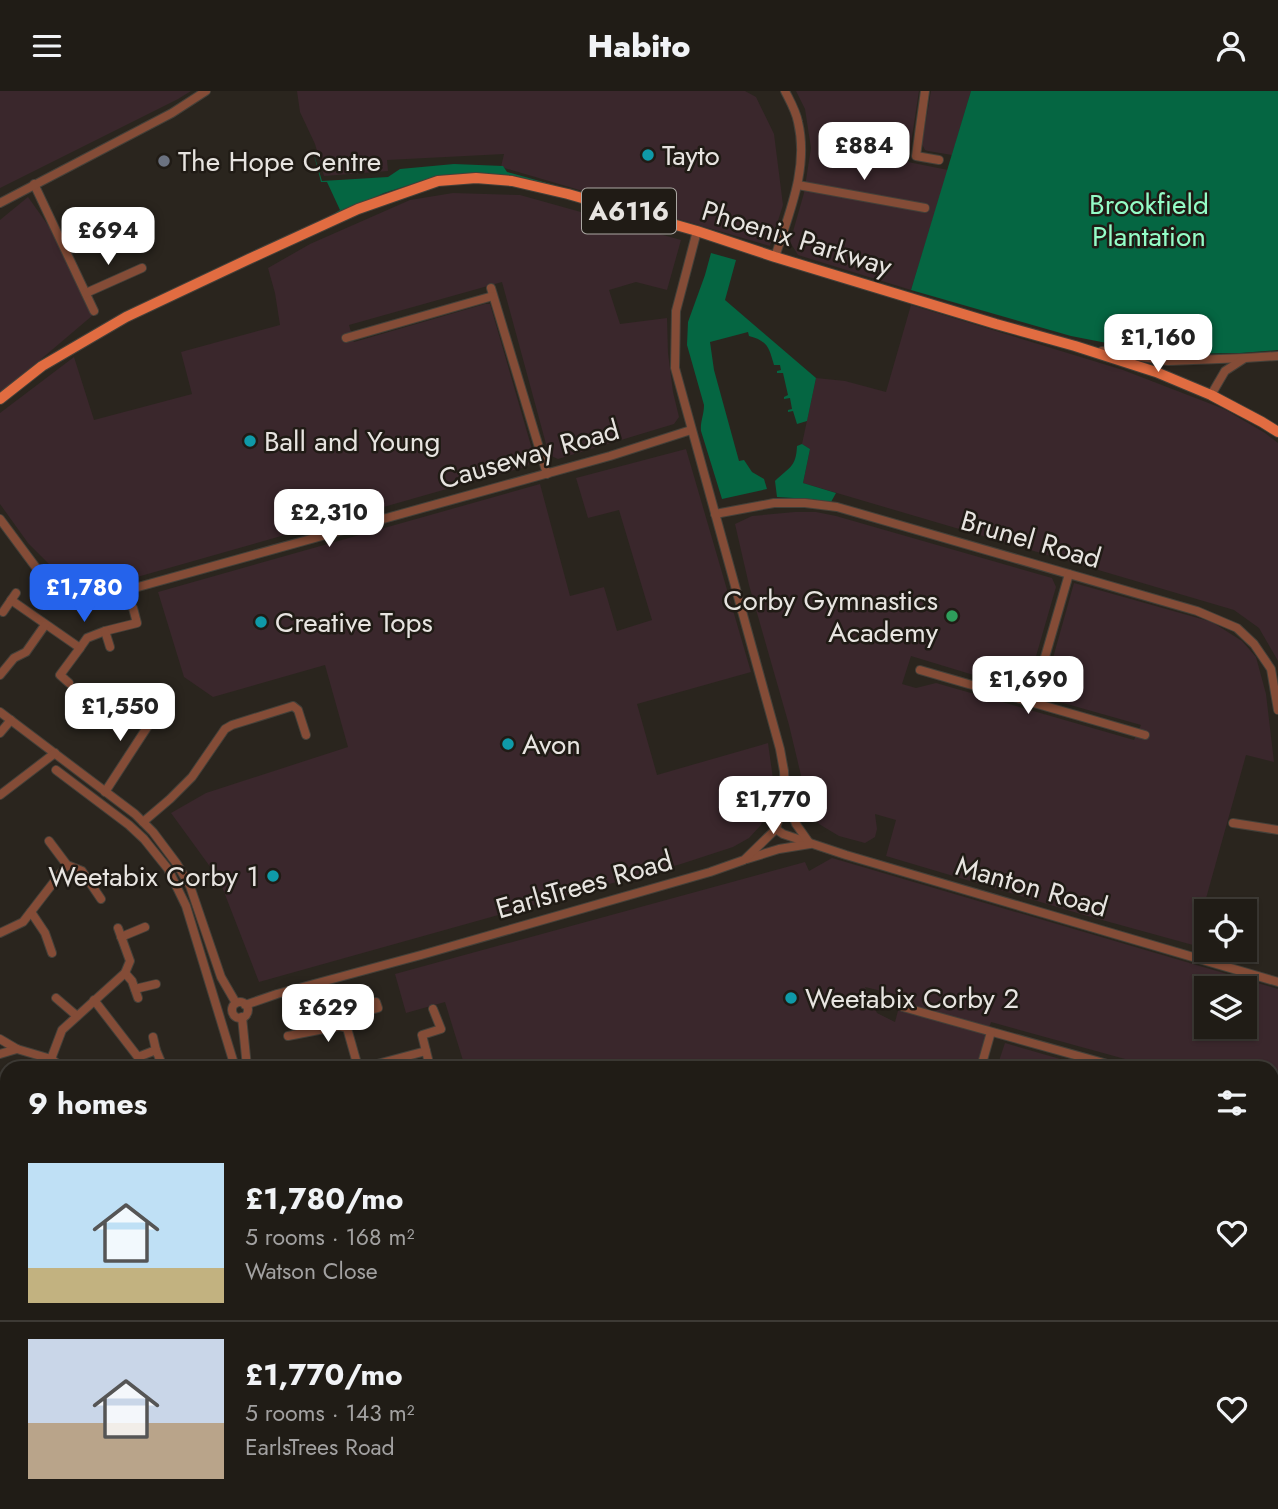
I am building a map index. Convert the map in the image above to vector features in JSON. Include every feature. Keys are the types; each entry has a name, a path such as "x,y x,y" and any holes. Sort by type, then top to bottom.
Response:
{"main road":[{"name":"Phoenix Parkway","path":"0,399 42,366 126,317 358,209 438,181 476,178 512,181 568,194 1075,346 1156,372 1211,395 1278,432"}],"street":[{"path":"0,203 172,114 206,91"},
{"path":"775,257 798,185 802,149 798,120 785,91"},
{"path":"925,91 916,156 939,160"},
{"path":"34,184 94,311"},
{"path":"798,185 925,208"},
{"path":"698,231 676,311 675,368 780,749 785,793 776,829"},
{"path":"86,293 142,268"},
{"path":"346,338 492,292 547,474"},
{"path":"1075,346 1168,361 1278,356"},
{"path":"1211,395 1225,370 1245,358"},
{"name":"Causeway Road","path":"0,519 40,573 76,593 120,591 547,474 691,430"},
{"name":"Brunel Road","path":"715,514 774,503 837,507 1197,611 1237,628 1254,644 1271,669 1278,710"},
{"path":"1032,702 1069,574"},
{"path":"3,612 14,597 45,625 80,649"},
{"path":"69,683 60,675 87,638 137,623 133,608"},
{"path":"0,675 14,658 26,652 45,625"},
{"path":"105,631 110,647"},
{"path":"920,670 1145,735"},
{"path":"143,823 192,777 225,729 232,725 293,706 298,711 306,735"},
{"path":"105,792 159,709"},
{"path":"0,712 143,823 177,864 190,886 221,977 247,1012 242,1017 246,1061"},
{"path":"0,733 11,720"},
{"path":"0,795 55,753"},
{"path":"56,770 129,825 168,869 187,906 232,1061"},
{"path":"744,860 779,849 810,844 796,824 785,793"},
{"path":"1233,823 1278,830"},
{"name":"Manton Road","path":"776,829 810,844 1278,982"},
{"name":"EarlsTrees Road","path":"241,1004 710,872 744,860 776,829"},
{"path":"49,841 67,865 82,871 100,894"},
{"path":"0,932 23,922 67,865"},
{"path":"32,912 45,933 52,953"},
{"path":"51,1059 62,1030 125,973 130,961 119,932 145,927"},
{"path":"45,933 54,929"},
{"path":"125,973 132,981 136,994 156,984"},
{"path":"56,997 77,1016"},
{"path":"93,1000 138,1056 156,1050"},
{"path":"904,1007 1096,1061"},
{"path":"347,1028 367,1011 377,1009"},
{"path":"428,1061 422,1035 441,1029 433,1009"},
{"path":"288,1036 339,1026 347,1028"},
{"path":"347,1028 356,1061"},
{"path":"983,1061 991,1033"},
{"path":"153,1037 161,1061"},
{"path":"0,1039 17,1049 54,1061"},
{"path":"0,1054 17,1049"},
{"path":"388,1061 426,1051"}],"shaded area":[{"path":"0,91 191,91 0,188"},
{"path":"297,91 745,91 756,97 774,134 783,205 770,246 501,167 504,154 387,160 388,171 324,176 315,144 300,112"},
{"path":"796,91 919,91 908,162 948,170 911,290 798,255 790,242 804,193 811,148 805,109"},
{"path":"931,91 971,91 952,155 925,150 922,144"},
{"path":"453,193 520,195 681,240 667,290 636,282 609,290 620,324 667,318 668,353 679,417 674,424 558,459 549,455 502,282 349,325 354,342 490,304 534,456 528,466 116,583 88,583 74,579 51,566 28,543 0,504 0,413 74,357 94,420 192,394 181,352 280,325 268,268 310,244 410,200"},
{"path":"28,197 50,228 93,315 0,394 0,220"},
{"path":"911,305 1123,370 1224,409 1278,443 1278,661 1259,628 1234,610 803,483 810,449 802,444 816,378 845,381 886,392"},
{"path":"686,449 751,672 637,704 657,775 768,743 775,793 761,825 749,838 733,847 681,864 259,982 219,879 171,813 206,793 348,747 325,665 213,697 184,677 158,592 540,484 570,596 604,587 617,631 652,620 619,510 588,518 576,478"},
{"path":"816,512 836,516 1052,578 1056,587 1028,684 1020,689 911,656 902,684 916,688 936,683 1134,740 1141,725 1042,697 1074,583 1212,622 1242,641 1256,657 1266,694 1274,762 1246,755 1206,899 1194,899 1193,945 886,856 896,820 875,814 875,837 865,843 839,836 819,824 809,809 735,524 752,516"},
{"path":"832,858 1234,976 1194,976 1194,1039 1257,1039 1257,983 1278,989 1278,1061 1132,1061 991,1022 978,1061 463,1061 445,1002 406,1013 395,974 805,862 809,871","holes":["865,987 902,996 895,1022 877,1013"]},
{"path":"1005,1043 1067,1061 999,1061"}],"green space":[{"name":"Brookfield Plantation","path":"971,91 1278,91 1278,350 1163,354 1071,336 911,290"},
{"path":"313,151 322,181 388,177 400,169 454,164 503,166 507,172 583,193 587,198 536,184 428,179 384,193 332,217 330,216 340,210 327,182 321,182"},
{"path":"711,253 736,260 725,300 816,378 807,421 797,424 793,411 788,412 792,409 790,398 784,399 788,395 783,373 777,373 781,370 780,365 774,365 764,343 749,336 748,332 710,342 714,370 739,461 744,460 752,472 764,479 767,489 722,499 701,431 704,405 687,345 688,322"},
{"path":"802,444 810,449 803,483 836,493 831,502 777,497 775,481 791,467 797,446"}],"place":[{"name":"Tayto","path":"648,155"},
{"name":"The Hope Centre","path":"164,161"},
{"name":"Ball and Young","path":"250,441"},
{"name":"Corby Gymnastics Academy","path":"952,616"},
{"name":"Creative Tops","path":"261,622"},
{"name":"Avon","path":"508,744"},
{"name":"Weetabix Corby 1","path":"273,876"},
{"name":"Weetabix Corby 2","path":"791,998"}]}
